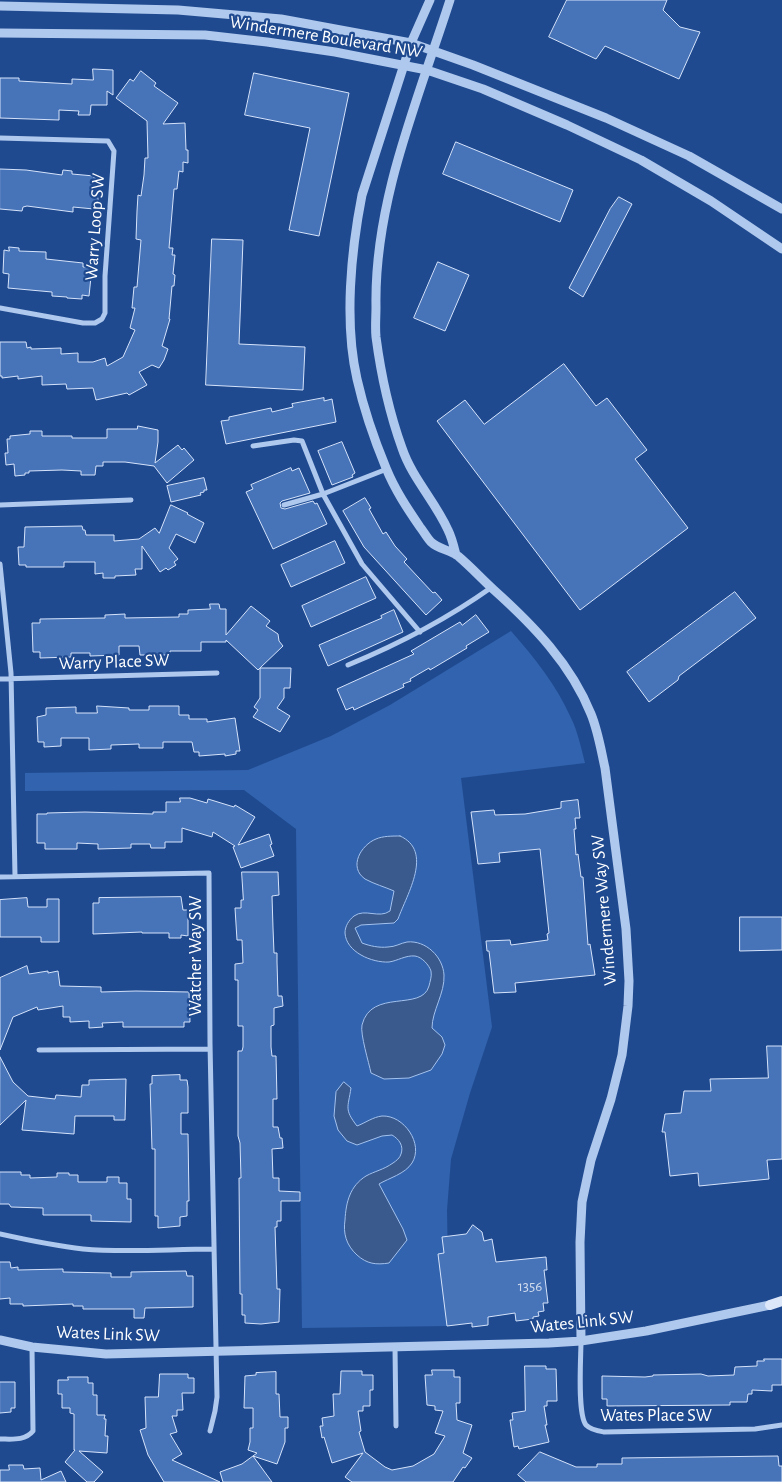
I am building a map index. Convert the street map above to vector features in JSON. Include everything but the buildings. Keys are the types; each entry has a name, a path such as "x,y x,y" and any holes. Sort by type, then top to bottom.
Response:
{"main road":[{"path":"770,1305 782,1303"}],"street":[{"name":"Windermere Way SW","path":"430,0 411,43 362,195 357,220 352,272 351,325 356,377 370,429 404,504 432,543 456,555 492,587 526,619 565,665 591,714 598,736 605,768 626,929 629,981 622,1055 611,1099 590,1160 582,1202 580,1341"},
{"path":"450,0 396,165 382,226 376,285 376,336 381,370 402,450 417,480 448,530 456,555"},
{"name":"Windermere Boulevard NW","path":"0,6 178,10 281,19 411,43 473,65 606,118 689,156 782,209"},
{"name":"Windermere Boulevard NW","path":"0,33 205,35 335,52 427,70 492,93 567,125 641,160 711,201 782,249"},
{"name":"Warry Loop SW","path":"0,138 108,141 114,151 105,276 105,313 102,320 94,323 84,323 0,308"},
{"path":"253,446 294,440 302,441 323,494 362,564 420,632"},
{"path":"284,505 323,494 387,469"},
{"path":"0,505 130,500"},
{"path":"0,564 11,679 15,876"},
{"path":"348,665 380,652 420,632 460,610 492,587"},
{"name":"Warry Place SW","path":"0,679 217,673"},
{"name":"Watcher Way SW","path":"0,877 209,873 210,1049 216,1351"},
{"path":"39,1050 210,1049"},
{"path":"0,1234 92,1250 213,1248"},
{"name":"Wates Link SW","path":"0,1340 32,1347 106,1354 518,1345 580,1341 646,1331 770,1305"},
{"name":"Wates Place SW","path":"580,1341 581,1411 586,1424 591,1429 604,1432 755,1429 782,1425"},
{"path":"0,1439 22,1439 29,1436 33,1430 32,1347"},
{"path":"395,1347 396,1426"},
{"path":"210,1431 217,1397 216,1351"}],"shaded area":[{"path":"511,631 552,683 559,695 576,729 585,763 461,778 492,1027 451,1159 447,1210 449,1326 302,1328 296,829 244,790 25,791 25,773 248,770 331,736 390,705"},
{"path":"400,836 410,843 415,852 417,862 412,886 398,919 394,923 361,925 355,928 362,943 385,947 414,942 427,947 437,956 443,968 444,982 432,1028 442,1037 445,1045 442,1054 431,1070 409,1078 384,1079 371,1073 363,1042 362,1025 367,1014 375,1007 385,1003 417,998 424,994 429,986 431,971 425,962 415,956 382,962 361,955 350,946 346,940 345,933 349,921 358,914 381,914 390,911 394,891 365,879 357,869 357,863 361,851 371,842 382,837"},
{"path":"344,1082 351,1088 348,1108 350,1116 357,1126 382,1116 390,1117 404,1125 414,1140 415,1155 409,1167 379,1184 407,1240 389,1263 376,1264 361,1258 348,1243 344,1225 348,1201 356,1185 366,1176 397,1160 402,1151 401,1146 399,1141 392,1135 382,1136 357,1145 347,1141 338,1130 334,1116 336,1092"}]}
